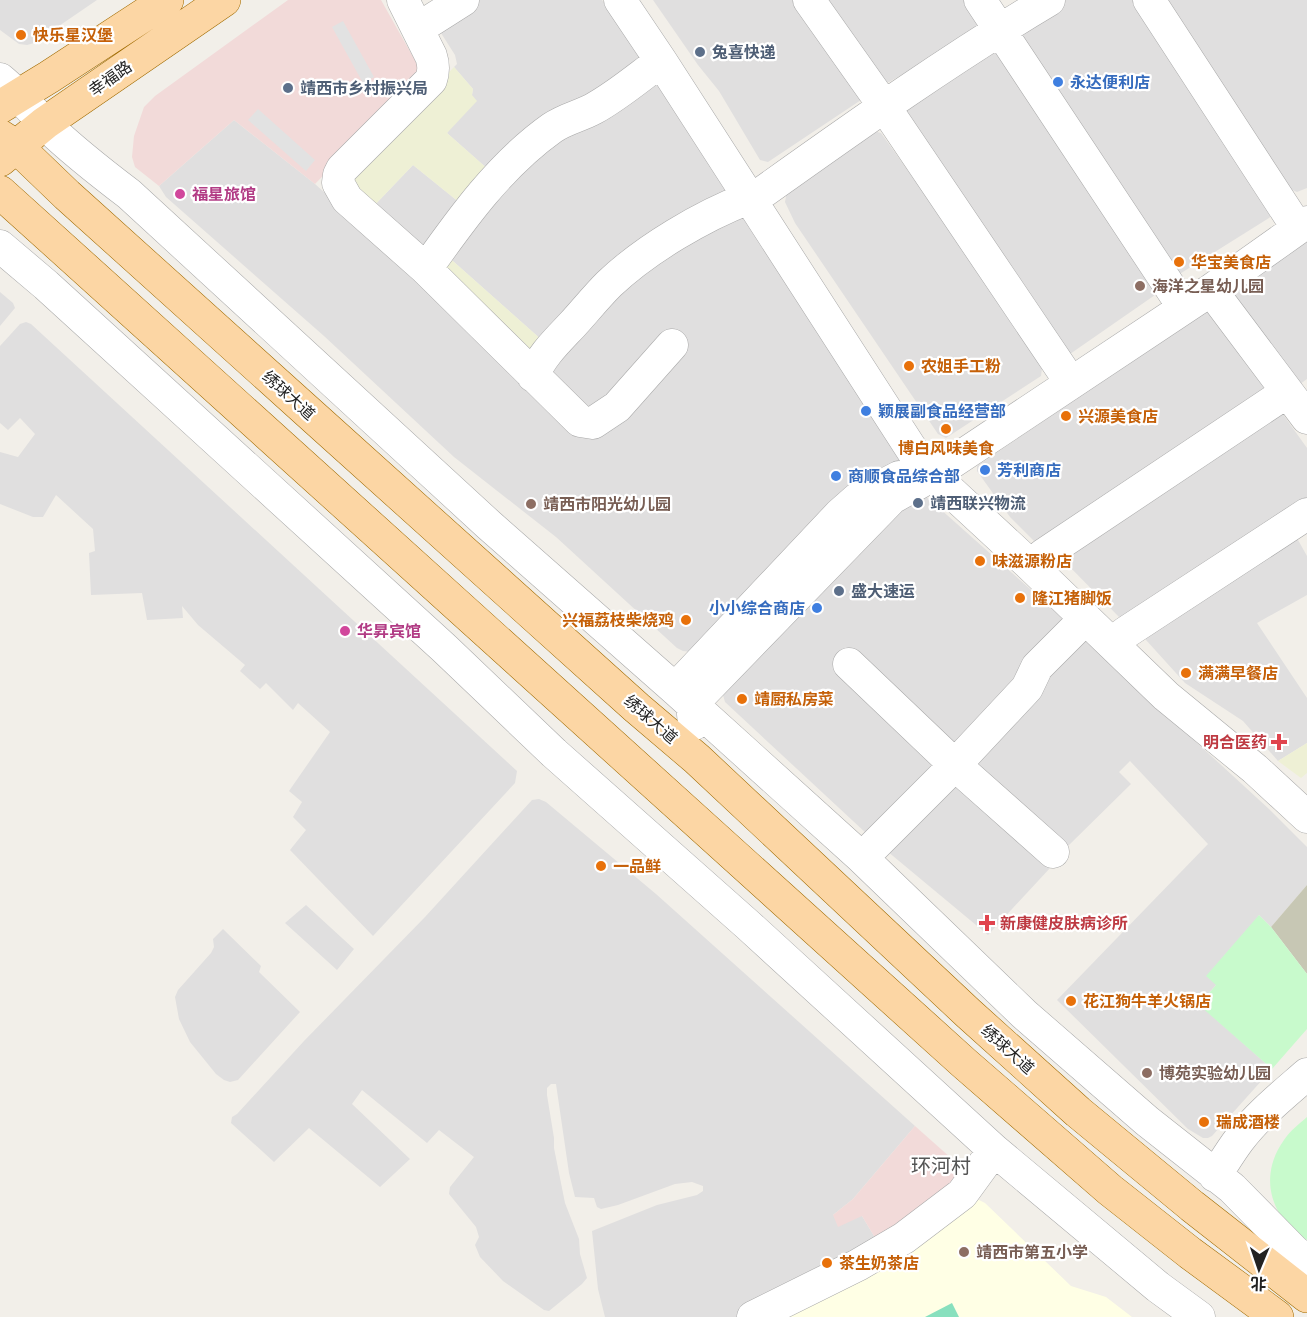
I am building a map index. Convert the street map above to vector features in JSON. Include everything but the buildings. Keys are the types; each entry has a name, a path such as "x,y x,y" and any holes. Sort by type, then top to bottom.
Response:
{"main road":[{"name":"幸福路","path":"7,94 167,0"},
{"name":"幸福路","path":"6,148 224,0"},
{"name":"绣球大道","path":"6,148 67,195 637,708 698,759 987,1030 1096,1126 1192,1206 1307,1296"},
{"path":"0,192 981,1078 1094,1177 1190,1253 1277,1317"}],"street":[{"path":"403,0 434,64 431,80 342,169 338,183 342,192 426,269 573,417 580,421 593,423 616,407 672,345"},
{"path":"418,28 463,0"},
{"path":"620,0 756,195 935,466 1085,620 1166,696 1255,769 1307,817"},
{"path":"639,0 675,53 756,195"},
{"path":"809,0 884,106 1063,371"},
{"path":"980,0 1176,296"},
{"path":"533,376 538,364 548,351 609,285 625,271 692,225 756,195 999,29 1049,0"},
{"path":"1149,0 1302,216"},
{"path":"426,269 460,220 499,175 525,150 561,122 592,110 662,61"},
{"path":"7,94 45,123 81,157 129,194 489,525 862,858 1024,1014 1146,1121 1223,1182 1307,1260"},
{"path":"935,466 1211,290 1302,216"},
{"path":"684,697 892,498 1063,371 1302,216"},
{"path":"24,266 28,217"},
{"path":"0,246 46,285 444,648 554,753 748,925 994,1150 1158,1287 1199,1317"},
{"path":"1211,290 1307,418"},
{"path":"304,355 318,421"},
{"path":"1043,555 1287,392"},
{"path":"245,414 248,471"},
{"path":"935,466 1043,555 1179,688 1307,796"},
{"path":"1125,633 1307,514"},
{"path":"489,525 490,576"},
{"path":"444,648 452,601"},
{"path":"862,858 955,765 1027,688 1037,667 1085,620"},
{"path":"849,664 955,765 1053,852"},
{"path":"684,697 698,759"},
{"path":"838,837 847,900"},
{"path":"748,925 750,870"},
{"path":"971,963 987,1030"},
{"path":"1223,1182 1239,1139 1276,1101 1307,1074"},
{"path":"1223,1182 1256,1150 1289,1109 1307,1094"},
{"path":"753,1317 858,1265 904,1238 962,1194 994,1150"}],"shaded area":[{"path":"0,0 97,0 34,43 27,45 19,44 0,30"},
{"name":"靖西市乡村振兴局","path":"288,0 381,0 421,71 418,79 315,184 234,120 159,186 135,167 132,157 134,136 144,107 155,96"},
{"path":"473,0 602,0 640,57 490,171 447,133 472,95 473,89 454,67 457,64 455,55 438,24"},
{"path":"653,0 796,0 861,100 768,162 760,160 719,91"},
{"path":"820,0 969,0 984,24 935,56 889,82 884,82"},
{"path":"1066,0 1135,0 1272,215 1269,218 1178,275 1020,43 1023,28"},
{"path":"1159,0 1307,0 1307,188 1297,192 1288,188"},
{"path":"343,21 374,77 363,83 332,27"},
{"path":"995,51 1082,183 1157,290 1155,295 1070,354 902,111"},
{"path":"454,67 473,89 472,95 477,101 447,133 490,171 460,203 413,165 370,210 350,178 353,172"},
{"path":"652,76 726,187 726,195 544,342 445,254 533,158"},
{"path":"258,109 315,160 306,171 248,120"},
{"path":"234,120 315,184 423,281 569,419 582,426 595,428 617,416 681,348 682,338 674,335 667,336 593,415 587,418 582,417 546,387 545,369 627,280 682,240 730,214 741,214 747,218 831,341 903,456 902,467 862,483 831,501 707,644 691,652 677,648 556,537 454,457 324,336 166,197 159,186"},
{"path":"874,131 881,133 971,259 1042,368 1041,376 946,438 938,434 795,223 785,202 787,191"},
{"path":"413,165 460,203 428,243 422,246 370,210"},
{"path":"1307,236 1307,379 1296,387 1225,292"},
{"path":"445,254 544,342 530,350 440,267"},
{"path":"0,292 13,303 15,308 0,326"},
{"path":"1210,310 1266,381 1265,392 1038,545 1010,517 977,471 977,466 1205,311"},
{"path":"26,322 31,324 517,771 515,783 373,936 290,850 306,830 293,817 302,802 289,791 330,732 298,703 293,710 266,683 260,689 240,671 245,665 198,625 182,606 183,618 147,620 142,593 91,595 89,553 95,551 93,529 56,495 43,517 33,517 0,504 0,452 18,457 35,434 20,418 8,430 0,423 0,346 20,324"},
{"path":"1282,413 1307,448 1307,506 1120,618 1065,562 1065,558"},
{"path":"920,491 1065,620 1066,624 937,767 867,834 725,702 723,695 802,609"},
{"path":"1293,531 1307,556 1307,595 1257,623 1307,698 1307,743 1278,761 1243,721 1185,683 1146,640 1143,633"},
{"path":"1084,639 1269,809 1307,847 1307,885 1271,927 1259,915 1216,985 1199,1004 1272,1069 1208,1138 1203,1138 1188,1129 1057,1000 1208,844 1130,761 1119,772 1131,784 1065,849 974,761"},
{"path":"1307,743 1307,773 1301,778 1278,761"},
{"path":"952,783 1051,867 988,935 887,851"},
{"name":"环河村","path":"539,799 546,802 656,894 915,1126 853,1199 833,1215 862,1216 880,1246 737,1317 605,1317 598,1289 592,1231 657,1205 697,1195 703,1191 703,1186 692,1182 675,1184 601,1209 597,1207 594,1198 575,1197 569,1173 556,1084 551,1084 547,1088 547,1095 554,1148 565,1203 579,1239 580,1254 587,1278 549,1311 544,1310 503,1281 480,1257 475,1245 479,1237 476,1227 449,1194 450,1187 474,1157 439,1130 427,1143 362,1090 352,1104 410,1159 380,1187 309,1128 274,1162 231,1123 232,1117 425,917 532,800"},
{"path":"1307,885 1307,974 1271,927"},
{"path":"306,905 354,949 337,970 285,923"},
{"path":"223,929 261,966 259,972 300,1012 238,1080 230,1082 216,1074 190,1042 179,1019 175,997 178,990 211,953 214,947 213,939"},
{"path":"915,1126 951,1158 959,1174 959,1180 880,1246 862,1216 838,1227 833,1215 853,1199"},
{"name":"靖西市第五小学","path":"977,1199 985,1203 1071,1286 1106,1297 1132,1317 769,1317"}],"green space":[{"path":"1259,915 1307,974 1307,1029 1272,1069 1199,1005 1216,985 1206,976"},
{"path":"1307,1117 1307,1240 1284,1220 1272,1195 1270,1182 1271,1168 1276,1154 1289,1134"},
{"path":"952,1303 959,1317 925,1317"}],"place":[{"name":"快乐星汉堡","path":"21,35"},
{"name":"兔喜快递","path":"700,52"},
{"name":"永达便利店","path":"1058,82"},
{"name":"靖西市乡村振兴局","path":"288,88"},
{"name":"福星旅馆","path":"180,194"},
{"name":"华宝美食店","path":"1179,262"},
{"name":"海洋之星幼儿园","path":"1140,286"},
{"name":"农姐手工粉","path":"909,366"},
{"name":"颖展副食品经营部","path":"866,411"},
{"name":"兴源美食店","path":"1066,416"},
{"name":"博白风味美食","path":"946,429"},
{"name":"芳利商店","path":"985,470"},
{"name":"商顺食品综合部","path":"836,476"},
{"name":"靖西联兴物流","path":"918,503"},
{"name":"靖西市阳光幼儿园","path":"531,504"},
{"name":"味滋源粉店","path":"980,561"},
{"name":"盛大速运","path":"839,591"},
{"name":"隆江猪脚饭","path":"1020,598"},
{"name":"小小综合商店","path":"817,608"},
{"name":"兴福荔枝柴烧鸡","path":"686,620"},
{"name":"华昇宾馆","path":"345,631"},
{"name":"满满早餐店","path":"1186,673"},
{"name":"靖厨私房菜","path":"742,699"},
{"name":"明合医药","path":"1279,742"},
{"name":"一品鲜","path":"601,866"},
{"name":"新康健皮肤病诊所","path":"987,923"},
{"name":"花江狗牛羊火锅店","path":"1071,1001"},
{"name":"博苑实验幼儿园","path":"1147,1073"},
{"name":"瑞成酒楼","path":"1204,1122"},
{"name":"靖西市第五小学","path":"964,1252"},
{"name":"茶生奶茶店","path":"827,1263"}],"district":[{"name":"环河村","path":"941,1166"}]}
